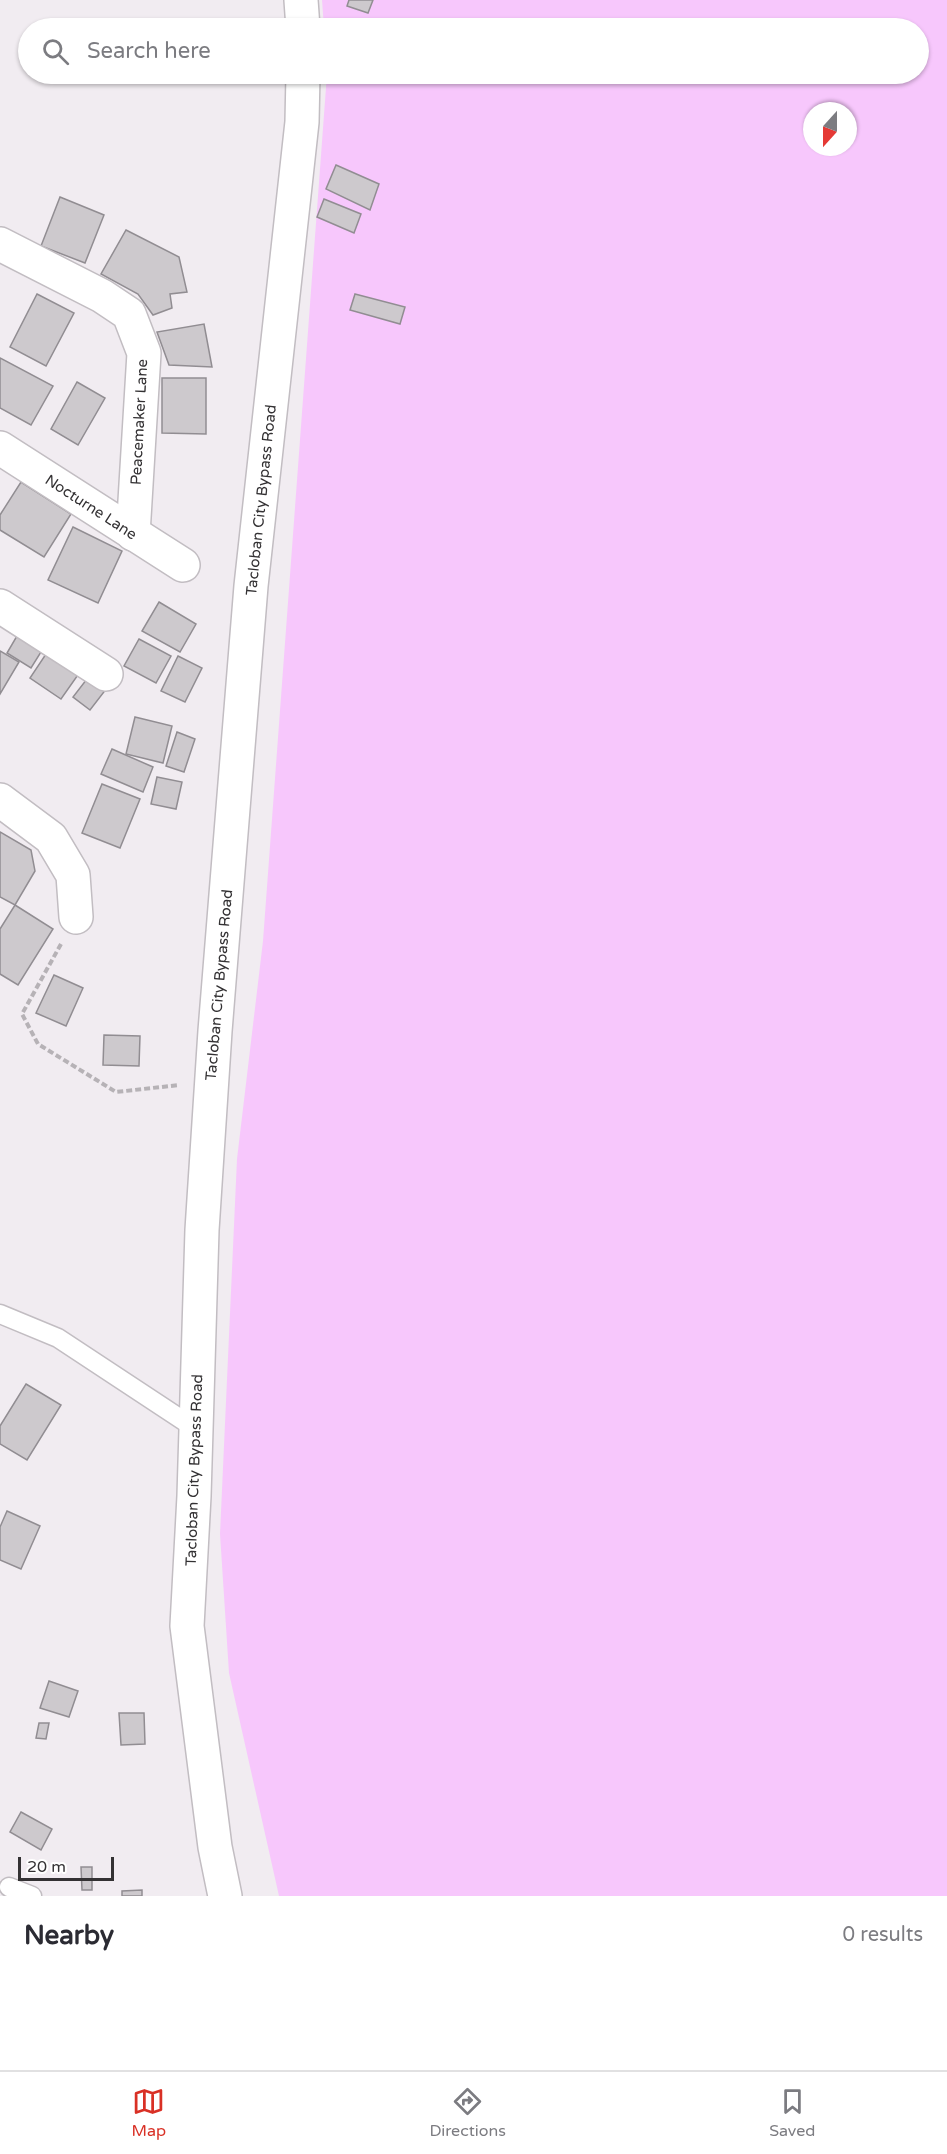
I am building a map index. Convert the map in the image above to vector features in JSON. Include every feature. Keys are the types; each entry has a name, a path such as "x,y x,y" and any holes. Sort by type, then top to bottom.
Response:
{"main road":[{"path":"301,0 302,18"},
{"name":"Tacloban City Bypass Road","path":"225,1896 214,1847 187,1626 202,1230 211,1082 251,586 302,122 303,84"},
{"name":"Peacemaker Lane","path":"0,244 102,296 129,314 144,353 133,534"},
{"name":"Nocturne Lane","path":"0,448 183,565"},
{"path":"0,606 106,674"},
{"path":"0,800 51,838 73,875 76,917"}],"lane":[{"path":"0,1314 58,1338 196,1429"},
{"path":"9,1887 33,1896"}],"path":[{"path":"76,917 22,1014 38,1044 116,1092 211,1082"}],"shaded area":[{"path":"322,0 947,0 947,1896 279,1896 229,1673 220,1534 237,1159 263,941 326,84 929,84 929,18 323,18"}],"building":[{"path":"349,0 373,0 368,13 347,6"},
{"path":"336,165 379,184 370,210 326,189"},
{"path":"60,197 104,215 85,263 41,246"},
{"path":"324,199 361,214 354,233 317,217"},
{"path":"126,230 179,257 187,292 170,294 172,308 153,315 138,294 101,274"},
{"path":"37,294 74,313 46,366 10,347"},
{"path":"355,294 405,307 400,324 350,310"},
{"path":"204,324 212,367 169,365 157,332"},
{"path":"0,358 53,386 31,425 0,408"},
{"path":"162,378 206,378 206,434 162,433"},
{"path":"77,382 105,398 78,445 51,429"},
{"path":"21,482 71,514 44,557 0,530 0,515"},
{"path":"73,527 122,551 98,603 48,580"},
{"path":"159,602 196,624 180,652 142,631"},
{"path":"21,629 46,644 31,668 7,653"},
{"path":"139,639 171,656 156,683 124,666"},
{"path":"0,651 19,662 0,694"},
{"path":"48,651 80,672 61,699 30,678"},
{"path":"178,656 202,668 185,702 161,691"},
{"path":"90,675 107,688 90,710 73,697"},
{"path":"135,717 172,726 163,763 126,754"},
{"path":"177,732 195,739 184,772 166,766"},
{"path":"112,749 153,767 143,792 101,774"},
{"path":"157,777 182,782 176,809 151,804"},
{"path":"102,784 140,799 120,848 82,833"},
{"path":"0,832 31,850 35,871 15,905 0,897"},
{"path":"15,905 53,929 18,985 0,974 0,929"},
{"path":"54,975 83,988 66,1026 36,1013"},
{"path":"104,1035 140,1036 139,1066 103,1065"},
{"path":"26,1384 61,1405 27,1460 0,1444 0,1426"},
{"path":"7,1511 40,1526 21,1569 0,1560 0,1527"},
{"path":"49,1681 78,1691 69,1717 40,1708"},
{"path":"119,1713 144,1713 145,1744 121,1745"},
{"path":"39,1723 49,1723 46,1739 36,1738"},
{"path":"21,1812 52,1829 41,1850 10,1832"},
{"path":"81,1867 92,1867 92,1890 82,1890"},
{"path":"142,1890 142,1896 122,1896 122,1891"}]}
